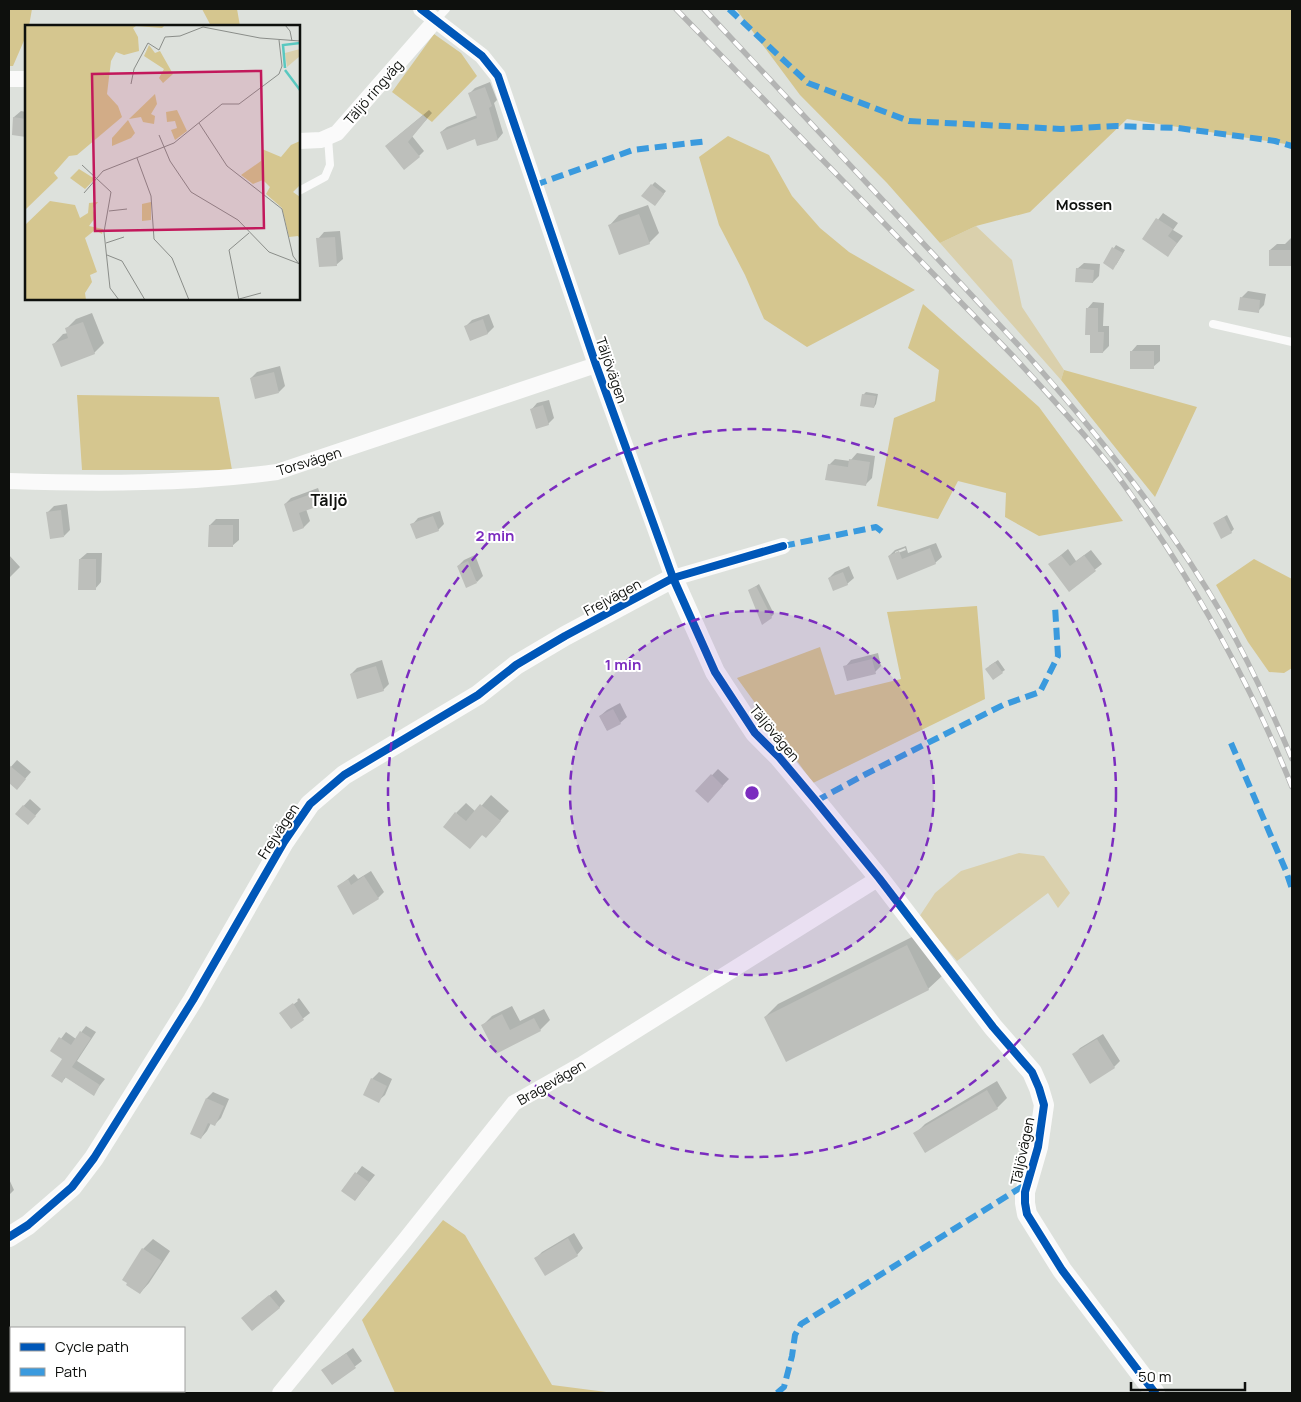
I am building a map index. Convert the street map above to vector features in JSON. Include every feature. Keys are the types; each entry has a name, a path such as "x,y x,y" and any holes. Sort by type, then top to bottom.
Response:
{"street":[{"name":"Täljövägen","path":"422,9 441,15 482,56 498,76 596,365 673,578 715,672 754,733 779,757 879,878 988,1020 1032,1072 1044,1105 1038,1147 1025,1192 1027,1214 1062,1270 1155,1393"},
{"name":"Täljö ringväg","path":"328,137 337,133 441,15"},
{"path":"9,79 25,79"},
{"path":"300,141 321,140 328,137"},
{"name":"Torsvägen","path":"9,481 145,482 277,472 596,365"},
{"name":"Frejvägen","path":"9,1237 28,1225 72,1187 94,1158 193,1000 284,842 310,804 344,775 478,695 516,665 565,636 673,578 783,546"},
{"name":"Bragevägen","path":"280,1393 399,1248 514,1103 581,1065 879,878"}],"lane":[{"path":"300,190 325,178 330,165 328,137"},
{"path":"1212,324 1292,342"}],"shaded area":[{"path":"9,9 32,9 29,25 25,25 25,38 13,66 9,66"},
{"path":"202,9 237,9 240,25 210,25"},
{"path":"736,9 1292,9 1292,145 1127,119 1030,212 976,226 940,243 887,183 800,95"},
{"path":"434,34 461,53 477,76 432,122 392,92"},
{"path":"728,136 769,155 792,196 820,228 849,252 915,290 807,347 764,319 745,275 719,225 699,157"},
{"path":"976,226 1012,260 1022,307 1064,370 1061,380 940,243"},
{"path":"923,304 1039,407 1123,521 1039,536 1005,517 1006,493 958,481 938,519 877,506 894,418 935,401 939,370 908,348"},
{"path":"1064,370 1197,407 1155,497 1061,380"},
{"path":"77,395 219,397 232,470 82,470"},
{"path":"1254,559 1292,579 1292,668 1284,673 1269,672 1248,642 1216,585"},
{"path":"977,606 985,699 813,783 737,678 820,647 835,695 901,679 887,612"},
{"path":"1019,853 1044,856 1070,893 1058,908 1048,893 957,961 919,917 935,893 961,871"},
{"path":"443,1220 465,1235 552,1385 614,1393 395,1393 362,1320"}],"building":[{"path":"485,87 492,106 489,108 498,140 477,146 475,139 447,150 440,132 477,118 468,93"},
{"path":"423,115 427,119 408,142 420,157 404,170 385,146"},
{"path":"13,117 25,119 25,137 12,135"},
{"path":"651,184 664,194 655,206 641,196"},
{"path":"639,214 650,244 619,255 608,225"},
{"path":"1156,218 1173,229 1168,236 1177,243 1168,257 1142,239"},
{"path":"335,237 337,266 319,267 316,238"},
{"path":"1112,247 1123,253 1113,270 1103,263"},
{"path":"1269,250 1292,250 1292,266 1269,266"},
{"path":"1076,268 1094,270 1093,283 1075,282"},
{"path":"1240,297 1260,300 1259,313 1238,310"},
{"path":"1086,308 1098,308 1098,332 1104,332 1103,353 1090,353 1090,335 1085,335"},
{"path":"483,319 488,334 470,341 464,326"},
{"path":"83,322 95,354 61,367 52,344 68,338 65,328"},
{"path":"1130,351 1154,351 1154,369 1130,369"},
{"path":"274,372 279,393 255,399 250,378"},
{"path":"862,394 876,396 874,408 860,406"},
{"path":"543,405 549,425 536,429 530,409"},
{"path":"849,459 870,462 866,486 825,480 828,464 848,467"},
{"path":"311,494 316,507 299,513 304,528 293,532 284,504"},
{"path":"61,510 64,537 50,539 46,512"},
{"path":"433,516 439,531 416,539 410,524"},
{"path":"1224,517 1232,533 1221,539 1213,523"},
{"path":"209,525 233,525 233,547 208,547"},
{"path":"930,548 936,564 897,580 888,556 899,551 902,559"},
{"path":"1061,555 1070,566 1084,555 1096,571 1069,592 1048,564"},
{"path":"79,559 96,559 96,590 78,590"},
{"path":"468,561 477,583 466,588 457,566"},
{"path":"843,572 848,585 833,591 828,578"},
{"path":"756,586 772,618 762,625 748,590"},
{"path":"872,659 876,674 847,681 843,666"},
{"path":"995,662 1003,673 993,680 985,669"},
{"path":"376,666 384,691 357,699 350,674"},
{"path":"613,709 621,724 607,731 599,716"},
{"path":"9,765 26,779 17,790 9,783"},
{"path":"711,774 723,786 708,803 695,791"},
{"path":"480,804 501,821 486,838 482,835 470,849 443,827 455,812 466,821"},
{"path":"23,805 36,816 28,825 15,814"},
{"path":"364,876 379,899 353,915 337,886 348,879 351,885"},
{"path":"907,945 929,990 786,1062 764,1017"},
{"path":"293,1003 304,1020 291,1029 279,1013"},
{"path":"502,1014 510,1030 534,1018 541,1031 496,1054 481,1025"},
{"path":"80,1031 91,1038 72,1067 100,1085 94,1096 65,1077 62,1083 51,1076 62,1059 50,1051 59,1037 71,1045"},
{"path":"1097,1039 1115,1068 1090,1084 1072,1054"},
{"path":"371,1078 387,1086 379,1103 363,1095"},
{"path":"987,1090 998,1109 925,1153 913,1133"},
{"path":"206,1098 224,1106 215,1126 208,1123 201,1139 190,1134"},
{"path":"355,1172 369,1182 355,1201 341,1191"},
{"path":"568,1238 578,1256 545,1276 534,1258"},
{"path":"142,1248 162,1261 140,1294 122,1280"},
{"path":"269,1295 280,1308 252,1331 241,1318"},
{"path":"346,1353 356,1368 332,1385 321,1370"}],"railway":[{"path":"676,9 1015,358 1110,466 1166,546 1202,604 1265,724 1292,787"},
{"path":"704,9 1022,349 1077,412 1129,477 1178,545 1223,616 1260,687 1292,759"}],"marked path":[{"path":"729,9 808,83 909,121 1061,129 1116,126 1178,128 1275,141 1292,146"},
{"path":"535,185 633,150 708,141"},
{"path":"783,546 876,527 885,534"},
{"path":"816,801 1003,705 1040,692 1058,656 1055,606"},
{"path":"1231,743 1292,889"},
{"path":"777,1393 784,1387 795,1335 801,1324 1028,1183"}],"cycle path":[{"path":"421,9 482,56 498,76 596,365 673,578 715,672 755,733 779,757 879,878 993,1027 1032,1072 1044,1105 1038,1147 1025,1192 1027,1214 1062,1270 1155,1393"},
{"path":"9,1237 28,1225 72,1187 94,1158 193,1000 284,842 310,804 344,775 478,695 516,665 565,636 673,578 783,546"}],"district":[{"name":"Mossen","path":"1084,204"},
{"name":"Täljö","path":"329,500"}]}
